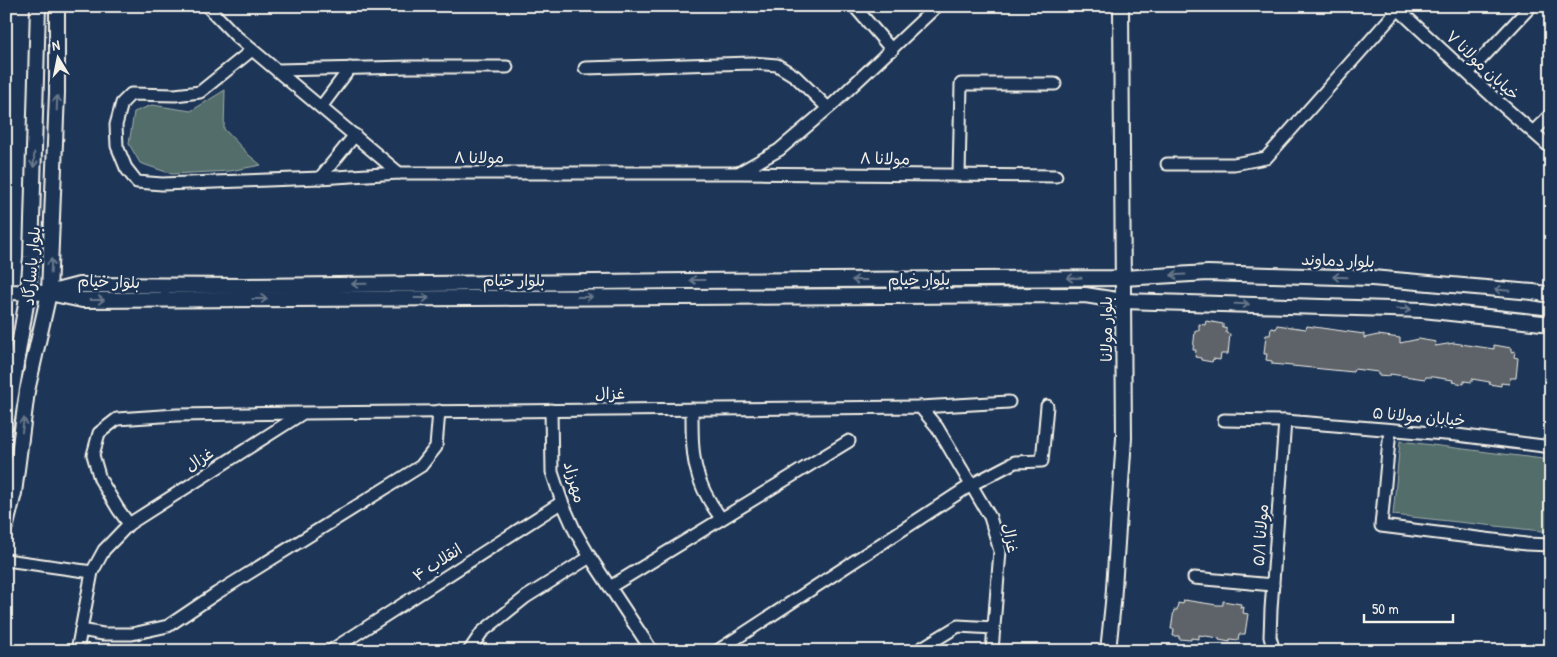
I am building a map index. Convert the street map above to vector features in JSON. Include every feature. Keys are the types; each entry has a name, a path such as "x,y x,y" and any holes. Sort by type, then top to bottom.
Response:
{"street":[{"name":"بلوار پاسارگاد","path":"6,424 9,388 28,292 31,258 38,6"},
{"name":"بلوار پاسارگاد","path":"6,525 14,493 28,391 49,293 57,93 57,6"},
{"path":"208,6 237,37 399,174"},
{"path":"854,6 892,50"},
{"path":"738,173 779,150 828,108 938,6"},
{"name":"بلوار مولانا","path":"1108,651 1124,438 1121,6"},
{"path":"1468,73 1531,6"},
{"path":"1167,164 1234,164 1266,158 1397,7"},
{"name":"خیابان مولانا ۷","path":"1397,7 1551,148"},
{"name":"مولانا ۸","path":"252,50 200,92 175,95 131,94 122,103 116,126 118,146 126,168 137,182 162,184 399,174 738,173 1056,176"},
{"path":"585,68 752,63 777,64 795,76 828,108"},
{"path":"277,70 507,67"},
{"path":"321,107 350,68"},
{"path":"959,175 961,84 1055,84"},
{"path":"1533,132 1551,114"},
{"path":"320,178 355,135"},
{"name":"بلوار دماوند","path":"1123,278 1208,274 1372,278 1551,295"},
{"name":"بلوار خیام","path":"49,293 79,286 1123,278"},
{"path":"6,292 49,293"},
{"name":"بلوار خیام","path":"49,293 82,300 1085,296 1123,301"},
{"path":"1123,301 1423,310 1551,324"},
{"path":"9,388 28,391"},
{"path":"920,407 1009,402"},
{"path":"717,651 971,485 1014,462 1042,461 1047,406"},
{"name":"غزال","path":"77,651 92,572 104,550 129,524 302,413 920,407 937,427 990,517 1000,551 992,651"},
{"path":"692,409 692,444 696,474 708,502 721,518"},
{"name":"مهرزاد","path":"551,410 552,472 562,502 590,557 652,651"},
{"path":"81,630 103,634 132,634 168,626 217,593 421,466 436,448 439,411"},
{"path":"129,524 100,479 93,455 99,433 117,419 177,415 302,413"},
{"name":"خیابان مولانا ۵","path":"1224,420 1285,421 1457,435 1551,447"},
{"name":"مولانا ۵/۱","path":"1274,651 1270,637 1285,421"},
{"path":"1390,430 1381,526 1526,544 1551,545"},
{"path":"610,587 849,441"},
{"name":"انقلاب ۴","path":"330,651 562,502"},
{"path":"469,651 482,632 526,597 590,557"},
{"path":"6,560 92,572"},
{"path":"1194,578 1273,585"},
{"path":"917,651 958,626 994,628"}],"green space":[{"path":"225,90 224,129 261,165 230,171 172,174 140,163 129,144 134,112 152,105 191,111"},
{"path":"1400,441 1551,460 1551,532 1393,515"}],"building":[{"path":"1206,321 1223,324 1223,328 1226,327 1226,333 1230,334 1228,354 1221,354 1220,360 1213,359 1212,362 1195,357 1196,350 1193,350 1195,331 1199,331 1199,324 1205,325"},
{"path":"1277,325 1306,329 1307,326 1364,334 1364,338 1378,335 1400,338 1400,343 1419,339 1436,342 1435,346 1454,343 1494,349 1494,345 1511,348 1511,352 1515,351 1514,357 1518,358 1516,378 1510,378 1509,384 1501,383 1501,386 1472,379 1472,382 1464,381 1464,384 1433,377 1426,377 1425,379 1390,374 1390,376 1378,375 1378,372 1354,369 1353,372 1272,364 1272,361 1266,360 1267,354 1264,354 1266,335 1270,335 1271,328 1276,329"},
{"path":"1184,600 1217,605 1223,605 1223,601 1241,604 1240,608 1244,607 1243,613 1248,614 1245,634 1239,634 1238,640 1230,639 1230,642 1199,635 1199,639 1191,638 1191,640 1179,639 1179,636 1173,636 1174,629 1171,629 1174,610 1177,610 1178,603 1183,604"}]}
